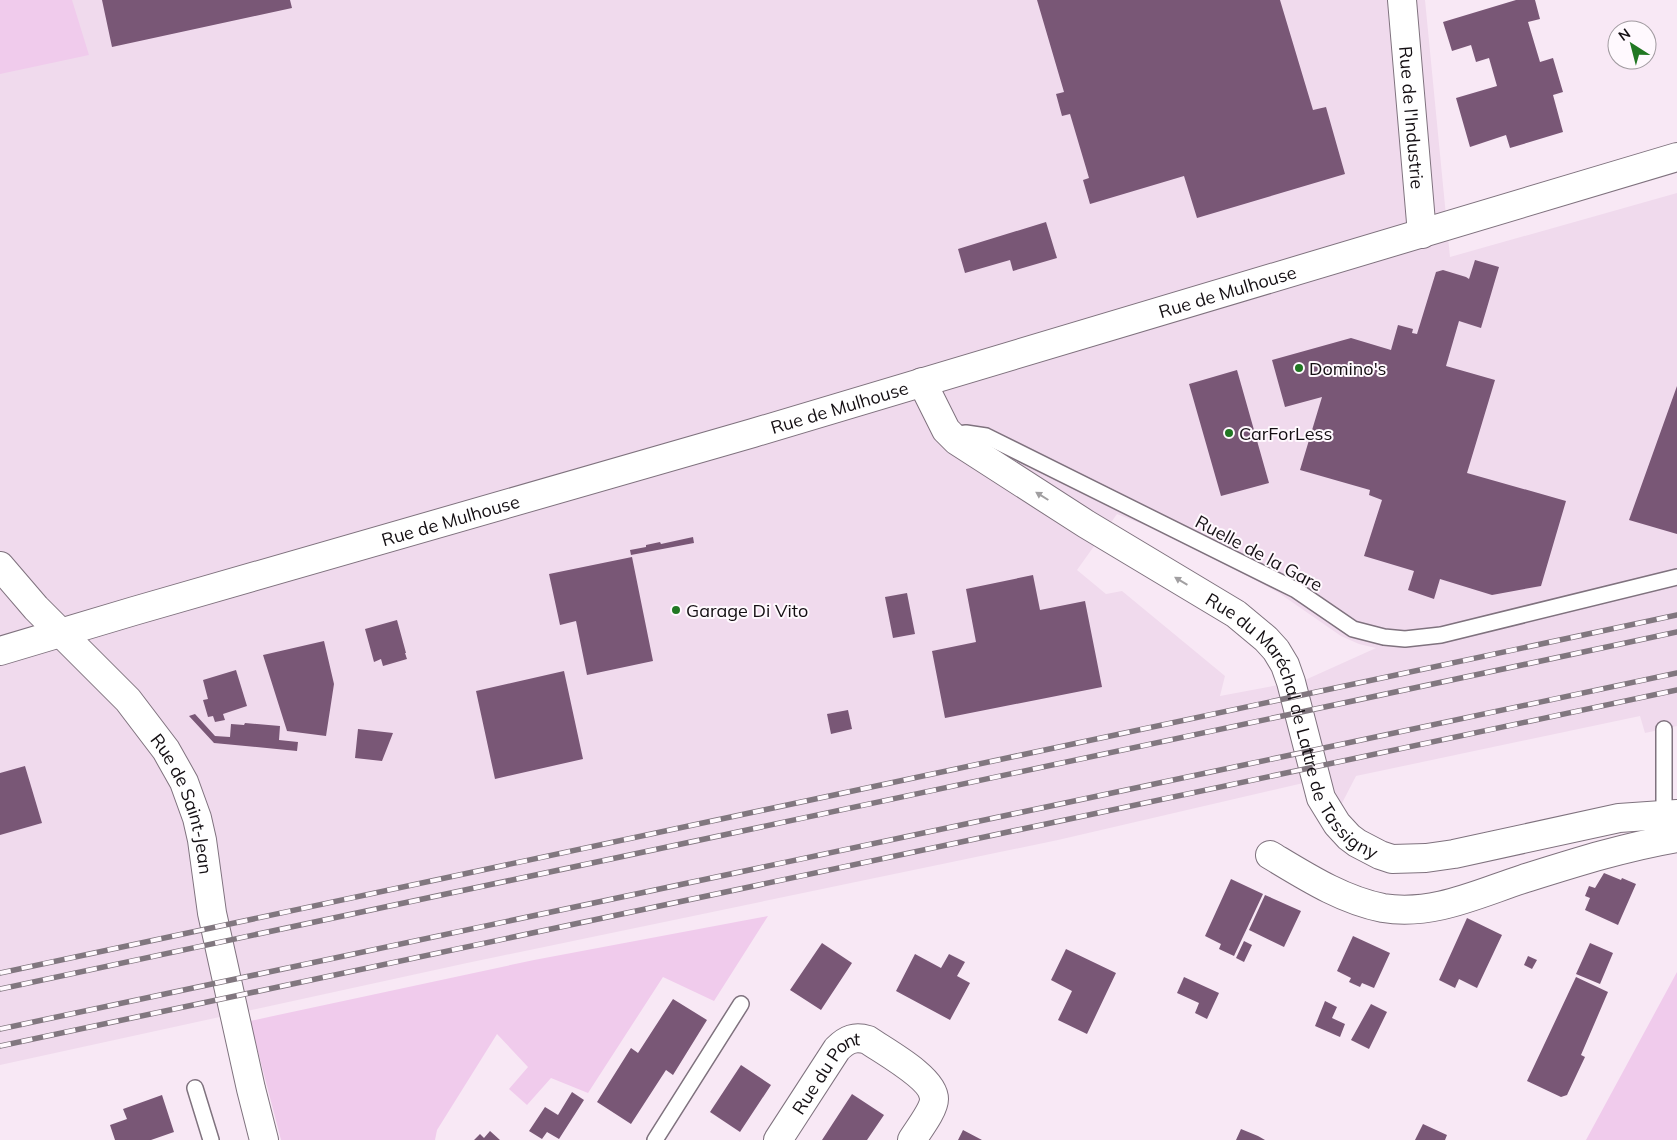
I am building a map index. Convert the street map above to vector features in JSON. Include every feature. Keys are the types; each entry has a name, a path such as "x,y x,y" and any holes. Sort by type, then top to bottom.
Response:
{"street":[{"name":"Rue de l'Industrie","path":"1402,0 1422,234"},
{"name":"Rue de Mulhouse","path":"0,651 60,632 744,436 1677,157"},
{"name":"Rue du Maréchal de Lattre de Tassigny","path":"922,382 941,421 951,435 966,448 1086,524 1236,614 1266,639 1276,650 1288,674 1316,782 1329,813 1349,837 1369,850 1392,859 1426,858 1454,854 1619,818 1670,814"},
{"name":"Rue de Saint-Jean","path":"0,566 36,608 128,700 166,750 184,782 201,832 212,913 264,1140"},
{"path":"1270,855 1309,878 1361,901 1382,907 1421,910 1463,901 1520,880 1610,852 1645,843 1677,838"},
{"name":"Rue du Pont","path":"778,1140 837,1049 851,1038 860,1037 868,1040 922,1077 933,1091 934,1100 931,1109 912,1140"}],"lane":[{"name":"Ruelle de la Gare","path":"951,435 966,433 986,436 1296,590 1353,629 1384,637 1405,639 1441,635 1677,577"},
{"path":"1664,729 1670,814"},
{"path":"655,1140 741,1004"},
{"path":"195,1088 210,1140"}],"shaded area":[{"path":"0,0 1425,0 1450,257 1677,193 1677,726 1645,733 1640,716 1356,776 1340,807 1325,778 1058,840 467,963 0,1065","holes":["1117,514 1157,530 1279,593 1341,636 1359,644 1376,648 1305,680 1220,696 1225,676 1122,591 1106,594 1077,570"]},
{"path":"0,0 72,0 89,55 0,74"},
{"path":"768,916 714,1001 663,977 588,1093 551,1078 527,1105 509,1089 528,1067 497,1034 437,1130 435,1140 281,1140 250,1021 534,960"},
{"path":"1677,972 1677,1140 1586,1140"}],"building":[{"path":"102,0 290,0 292,8 112,47"},
{"path":"1037,0 1280,0 1313,110 1326,107 1345,174 1197,218 1184,176 1090,204 1083,180 1089,178 1070,114 1062,116 1056,94 1064,92"},
{"path":"1516,0 1535,0 1540,19 1528,22 1540,62 1553,58 1563,92 1553,95 1563,132 1510,148 1506,135 1470,147 1456,98 1497,86 1489,58 1476,62 1471,45 1452,51 1443,22"},
{"path":"1046,222 1057,258 1013,271 1010,260 965,273 958,249"},
{"path":"1475,260 1499,267 1481,328 1459,321 1446,366 1495,380 1467,473 1566,501 1541,586 1492,595 1440,579 1434,599 1408,590 1414,571 1364,556 1382,500 1369,495 1370,490 1300,470 1322,397 1285,407 1272,360 1351,338 1391,350 1398,325 1413,329 1412,333 1417,334 1436,272 1443,270 1469,279"},
{"name":"CarForLess","path":"1237,370 1269,483 1221,496 1189,384"},
{"path":"1677,386 1677,534 1629,520"},
{"path":"693,537 694,543 631,555 630,550 646,547 646,545 660,542 661,544"},
{"path":"632,557 653,661 587,675 576,621 560,625 549,574"},
{"path":"1033,575 1040,610 1085,601 1102,687 945,718 932,651 976,642 966,589"},
{"path":"907,593 915,634 893,638 885,597"},
{"path":"397,620 407,659 383,666 381,659 374,662 365,629"},
{"path":"324,641 334,684 326,736 287,731 263,655"},
{"path":"236,670 247,706 223,714 225,720 215,722 213,716 208,717 203,700 208,699 203,680"},
{"path":"564,671 583,759 495,779 476,691"},
{"path":"848,710 852,729 831,734 827,714"},
{"path":"195,714 215,736 230,737 231,724 244,725 245,723 280,726 279,740 298,742 297,751 214,743 189,716"},
{"path":"358,729 393,733 382,761 355,758"},
{"path":"25,766 42,823 0,835 0,773"},
{"path":"1604,873 1636,884 1618,925 1585,910 1590,898 1585,896 1589,886 1595,888"},
{"path":"1231,879 1263,894 1234,956 1219,949 1221,944 1205,936"},
{"path":"1265,895 1301,911 1284,947 1249,930"},
{"path":"1467,918 1502,935 1477,988 1459,979 1455,988 1439,980"},
{"path":"1353,936 1390,953 1374,988 1362,983 1360,987 1349,982 1351,978 1337,971"},
{"path":"1244,941 1252,945 1244,962 1236,958"},
{"path":"822,943 852,963 821,1010 790,990"},
{"path":"1590,943 1613,953 1600,984 1576,974"},
{"path":"1066,949 1116,973 1087,1034 1058,1020 1072,991 1051,980"},
{"path":"915,954 941,968 949,954 965,962 957,976 970,983 950,1020 896,991"},
{"path":"1528,956 1537,960 1532,969 1524,965"},
{"path":"1184,977 1219,993 1207,1019 1195,1013 1199,1003 1177,993"},
{"path":"1576,977 1608,992 1581,1055 1585,1057 1567,1095 1561,1097 1527,1081"},
{"path":"673,999 707,1020 673,1075 666,1070 631,1124 597,1102 631,1048 638,1053"},
{"path":"1325,1001 1337,1007 1332,1018 1345,1024 1340,1037 1315,1026"},
{"path":"1371,1004 1387,1012 1369,1049 1351,1040"},
{"path":"741,1065 771,1085 740,1132 710,1112"},
{"path":"572,1092 584,1100 559,1139 547,1132 542,1139 529,1131 545,1107 558,1115"},
{"path":"852,1094 884,1115 867,1140 822,1140"},
{"path":"162,1095 174,1132 151,1140 115,1140 110,1125 127,1119 123,1109"},
{"path":"1423,1124 1447,1135 1445,1140 1415,1140"},
{"path":"1241,1129 1258,1136 1265,1140 1236,1140"},
{"path":"963,1130 982,1140 958,1140"},
{"path":"490,1131 500,1140 474,1140 480,1134 484,1138"}],"railway":[{"path":"0,973 1677,615"},
{"path":"0,989 1677,632"},
{"path":"0,1029 1677,673"},
{"path":"0,1046 1677,690"}],"place":[{"name":"Domino's","path":"1299,368"},
{"name":"CarForLess","path":"1229,433"},
{"name":"Garage Di Vito","path":"676,610"}]}
